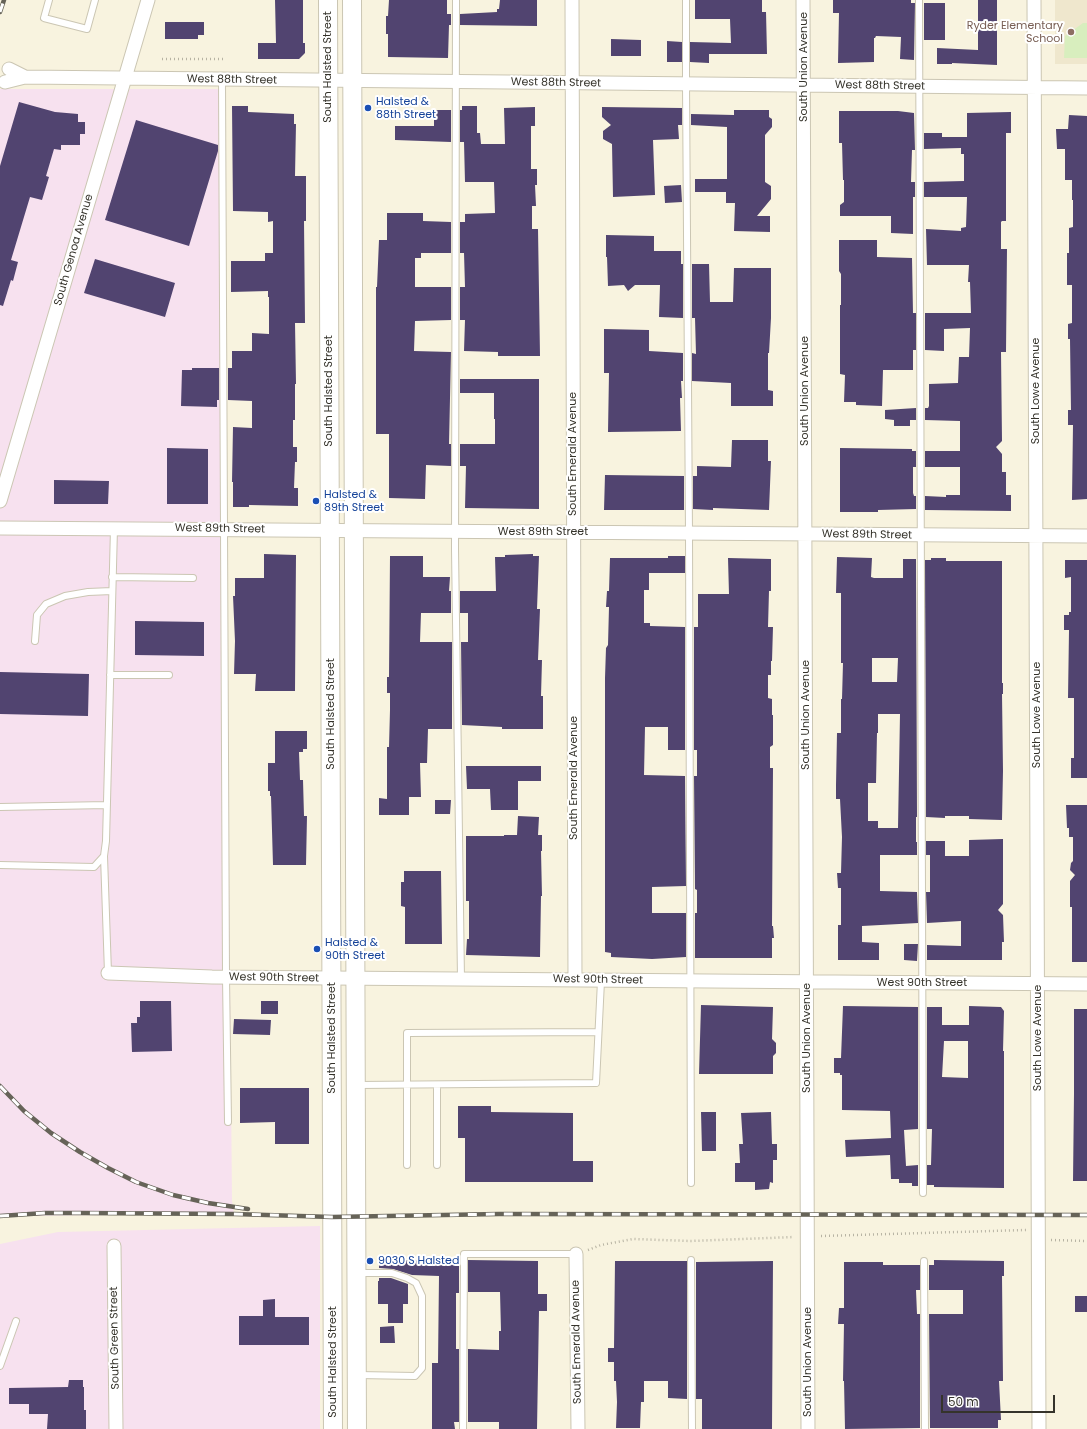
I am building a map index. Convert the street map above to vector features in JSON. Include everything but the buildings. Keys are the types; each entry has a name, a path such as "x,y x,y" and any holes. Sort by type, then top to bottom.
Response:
{"main road":[{"name":"South Halsted Street","path":"328,0 333,1429"},
{"path":"352,0 357,1429"}],"street":[{"name":"South Genoa Avenue","path":"0,501 148,0"},
{"name":"South Emerald Avenue","path":"572,0 575,980"},
{"name":"South Union Avenue","path":"803,0 808,1429"},
{"name":"South Lowe Avenue","path":"1034,0 1039,1429"},
{"name":"West 88th Street","path":"9,69 25,77"},
{"name":"West 88th Street","path":"5,82 25,77 1087,88"},
{"name":"West 89th Street","path":"0,528 1087,536"},
{"name":"West 90th Street","path":"108,973 356,979 1087,984"},
{"name":"South Green Street","path":"114,1246 116,1429"},
{"name":"South Emerald Avenue","path":"576,1254 578,1429"}],"lane":[{"path":"49,0 44,18 87,29 95,0"},
{"path":"456,0 455,531 461,980"},
{"path":"686,0 690,1183"},
{"path":"919,0 923,1192"},
{"path":"222,80 228,1122"},
{"path":"108,973 104,856 106,841 114,528"},
{"path":"112,577 193,578"},
{"path":"35,641 38,615 46,604 65,596 88,592 112,591"},
{"path":"110,674 169,675"},
{"path":"0,807 107,805"},
{"path":"0,864 94,867 104,856"},
{"path":"356,1085 596,1083 601,981"},
{"path":"407,1165 407,1034 598,1032"},
{"path":"437,1085 437,1165"},
{"path":"463,1429 464,1254 576,1254"},
{"path":"691,1260 692,1429"},
{"path":"924,1261 925,1429"},
{"path":"356,1273 392,1273 408,1278 416,1283 422,1296 422,1368 415,1376 357,1375"},
{"path":"0,1366 16,1321"}],"path":[{"path":"162,59 226,59"},
{"path":"576,1254 601,1245 633,1239 691,1241 808,1236 1038,1234 1087,1241"}],"shaded area":[{"name":"Ryder Elementary School","path":"1055,0 1087,0 1087,64 1055,64"},
{"path":"0,89 222,89 232,1201 234,1214 0,1216"},
{"path":"320,1226 320,1429 0,1429 0,1244 58,1232"}],"green space":[{"path":"1083,23 1087,23 1087,58 1064,58 1065,36"}],"railway":[{"path":"0,12 4,0"},
{"path":"0,1086 24,1111 51,1133 80,1152 136,1182 173,1195 208,1203 248,1209"},
{"path":"0,1216 45,1213 234,1214 332,1217 499,1214 1087,1215"}],"place":[{"name":"Ryder Elementary School","path":"1071,32"},
{"name":"Halsted & 88th Street","path":"368,108"},
{"name":"Halsted & 89th Street","path":"316,501"},
{"name":"Halsted & 90th Street","path":"317,949"},
{"name":"9030 S Halsted","path":"370,1261"}]}
